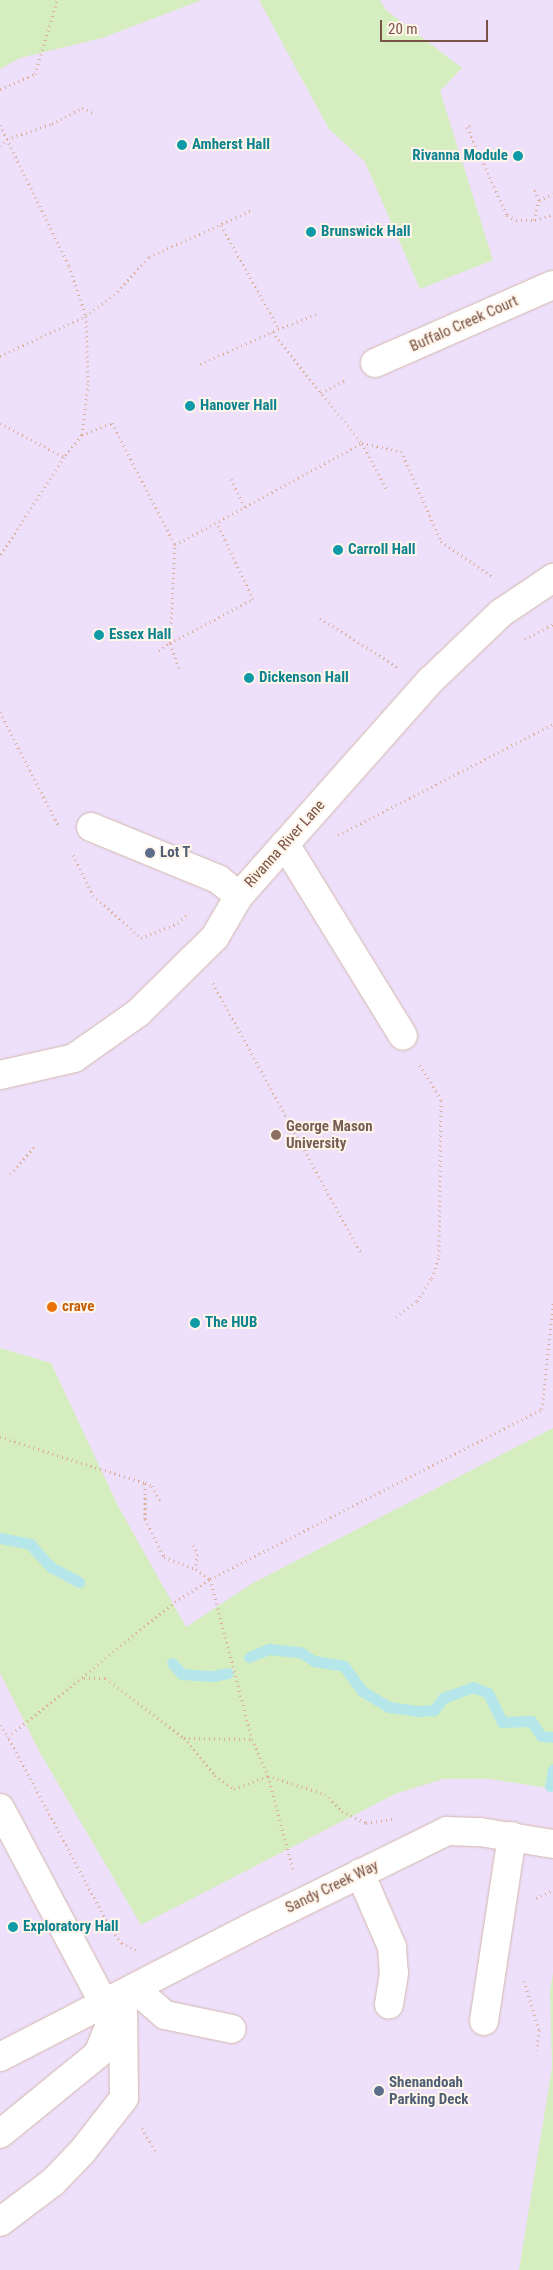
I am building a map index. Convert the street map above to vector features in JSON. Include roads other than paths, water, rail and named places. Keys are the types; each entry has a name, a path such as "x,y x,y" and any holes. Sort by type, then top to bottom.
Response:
{"street":[{"name":"Buffalo Creek Court","path":"374,363 553,285"},
{"name":"Rivanna River Lane","path":"0,1076 74,1058 138,1013 215,937 239,896 470,639 501,612 553,578"},
{"path":"91,827 218,879 239,896"},
{"path":"285,844 403,1036"},
{"path":"0,1808 120,1996 124,2098 82,2152 54,2182 0,2222"},
{"name":"Sandy Creek Way","path":"0,2057 360,1872 447,1831 512,1836 553,1844"},
{"path":"484,2021 512,1836"},
{"path":"360,1872 392,1947 394,1973 389,2005"},
{"path":"120,1996 164,2015 232,2029"},
{"path":"0,2134 98,2054 120,1996"}],"waterway":[{"path":"0,1538 30,1544 51,1567 79,1582"},
{"path":"249,1657 269,1649 300,1652 314,1661 344,1666 362,1691 389,1707 419,1711 434,1710 443,1698 473,1687 488,1693 502,1722 531,1721 541,1736 553,1737"},
{"path":"172,1663 182,1674 213,1676 228,1673"},
{"path":"550,1786 553,1769"}],"place":[{"name":"Amherst Hall","path":"182,145"},
{"name":"Rivanna Module","path":"518,156"},
{"name":"Brunswick Hall","path":"311,232"},
{"name":"Hanover Hall","path":"190,406"},
{"name":"Carroll Hall","path":"338,550"},
{"name":"Essex Hall","path":"99,635"},
{"name":"Dickenson Hall","path":"249,678"},
{"name":"Lot T","path":"150,853"},
{"name":"George Mason University","path":"276,1135"},
{"name":"crave","path":"52,1307"},
{"name":"The HUB","path":"195,1323"},
{"name":"Exploratory Hall","path":"13,1927"},
{"name":"Shenandoah Parking Deck","path":"379,2091"}]}
